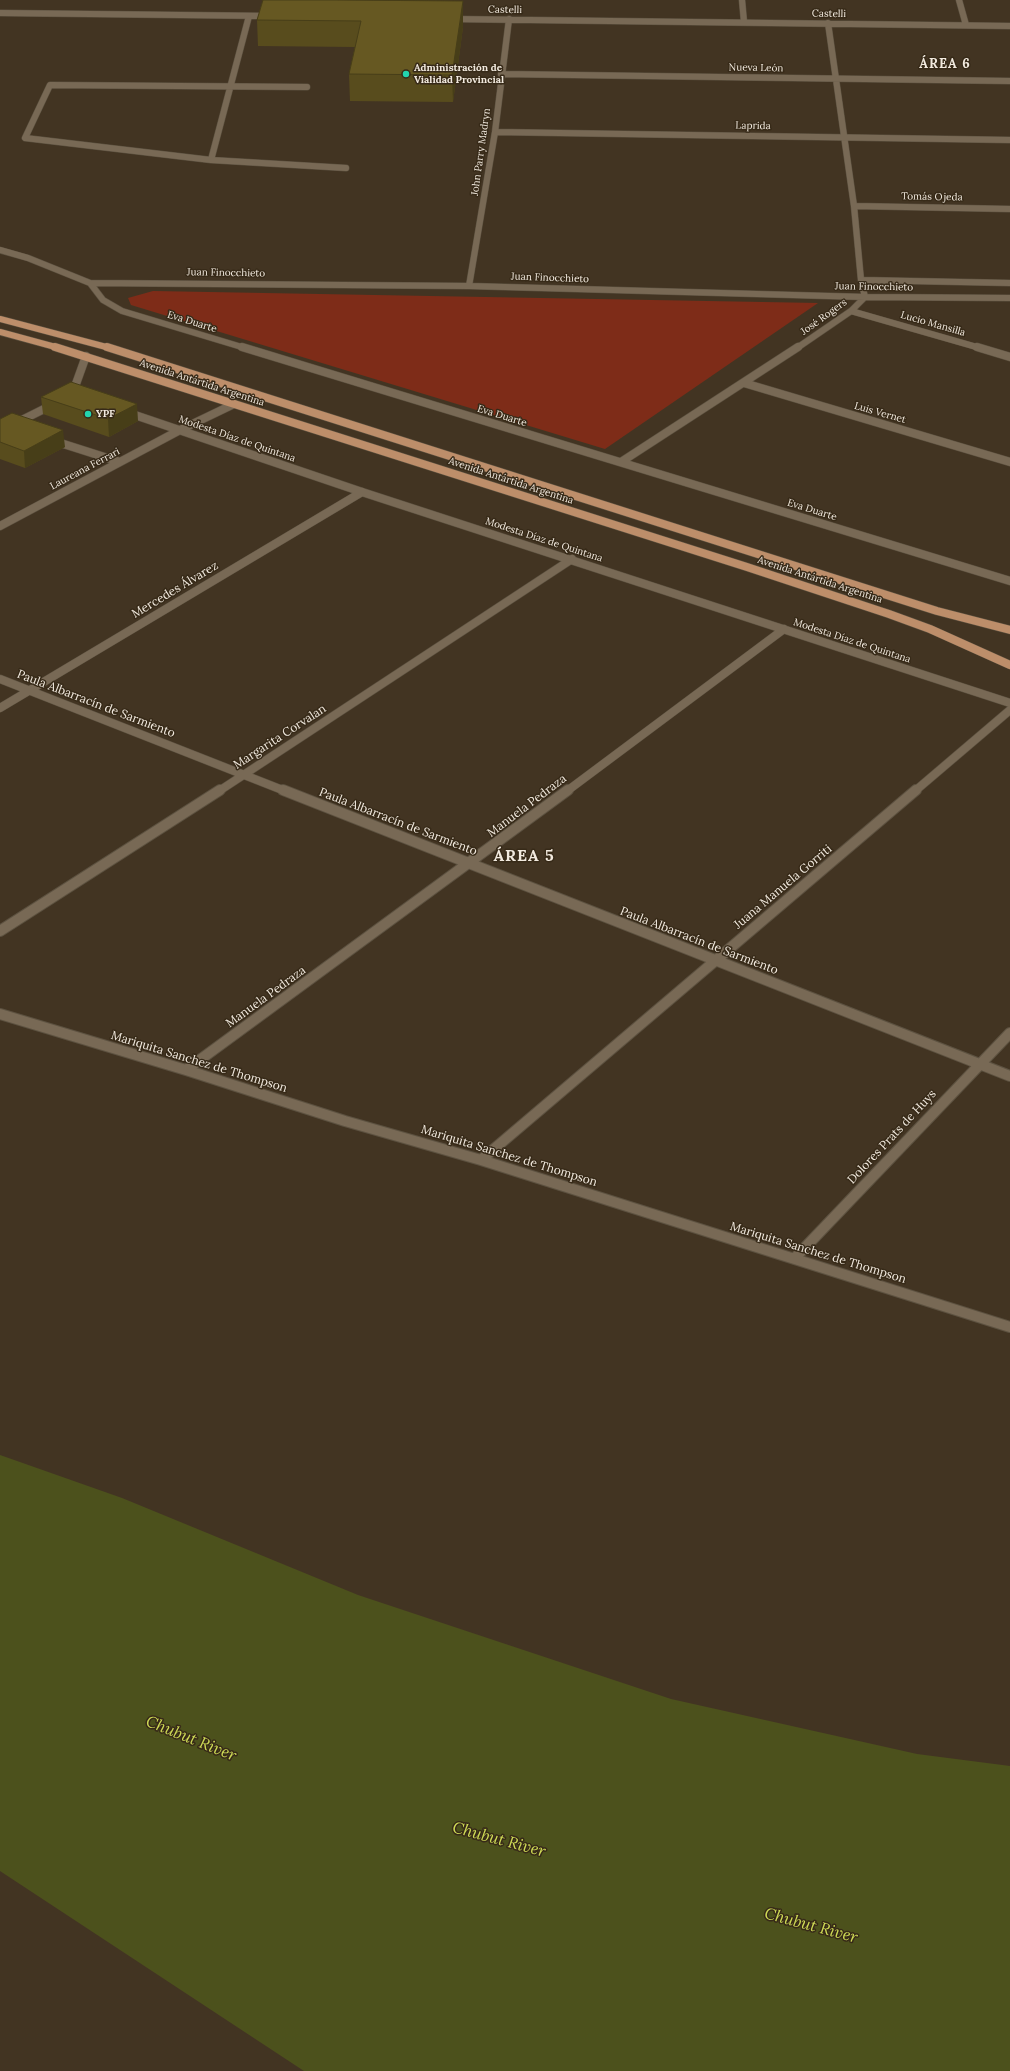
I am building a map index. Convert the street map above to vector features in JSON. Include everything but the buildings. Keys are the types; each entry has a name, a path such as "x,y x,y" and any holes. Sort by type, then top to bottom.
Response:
{"main road":[{"name":"Avenida Antártida Argentina","path":"0,319 106,347 937,611 1010,630"},
{"name":"Avenida Antártida Argentina","path":"0,332 86,356 889,614 930,629 1010,665"}],"street":[{"path":"742,0 744,22"},
{"path":"959,0 966,25"},
{"path":"0,13 279,16"},
{"path":"211,160 249,16"},
{"name":"Castelli","path":"445,18 1010,26"},
{"name":"John Parry Madryn","path":"469,286 495,132 509,19"},
{"name":"José Rogers","path":"621,462 744,383 851,311 865,297 861,280 854,206 828,23"},
{"name":"Nueva León","path":"501,74 1010,81"},
{"path":"307,87 50,85 25,138 211,160 346,168"},
{"name":"Laprida","path":"495,132 1010,140"},
{"name":"Tomás Ojeda","path":"854,206 1010,208"},
{"path":"0,250 28,258 90,283"},
{"name":"Juan Finocchieto","path":"861,280 1010,283"},
{"name":"Juan Finocchieto","path":"90,283 469,286 865,297 1010,298"},
{"name":"Eva Duarte","path":"90,283 103,300 122,311 1010,581"},
{"name":"Lucio Mansilla","path":"851,311 1010,357"},
{"path":"25,431 10,426 69,398 86,356"},
{"name":"Luis Vernet","path":"744,383 1010,462"},
{"name":"Laureana Ferrari","path":"0,526 180,430 234,404"},
{"name":"Modesta Díaz de Quintana","path":"116,409 362,492 572,559 1010,703"},
{"path":"47,438 120,462"},
{"name":"Mercedes Álvarez","path":"0,708 362,492"},
{"name":"Margarita Corvalan","path":"0,931 244,775 572,559"},
{"name":"Manuela Pedraza","path":"186,1070 470,863 784,629"},
{"name":"Paula Albarracín de Sarmiento","path":"0,679 1010,1076"},
{"name":"Juana Manuela Gorriti","path":"481,1160 1010,710"},
{"name":"Mariquita Sanchez de Thompson","path":"0,1014 186,1070 345,1121 481,1160 1010,1327"},
{"name":"Dolores Prats de Huys","path":"794,1259 1010,1033"}],"shaded area":[{"path":"153,291 818,303 605,449 131,305 128,298"}],"water":[{"name":"Chubut River","path":"0,1455 122,1498 358,1595 671,1699 917,1754 1010,1766 1010,2071 304,2071 0,1871"}],"place":[{"name":"Administración de Vialidad Provincial","path":"406,74"},
{"name":"YPF","path":"88,414"}],"district":[{"name":"ÁREA 6","path":"945,64"},
{"name":"ÁREA 5","path":"524,856"}]}
